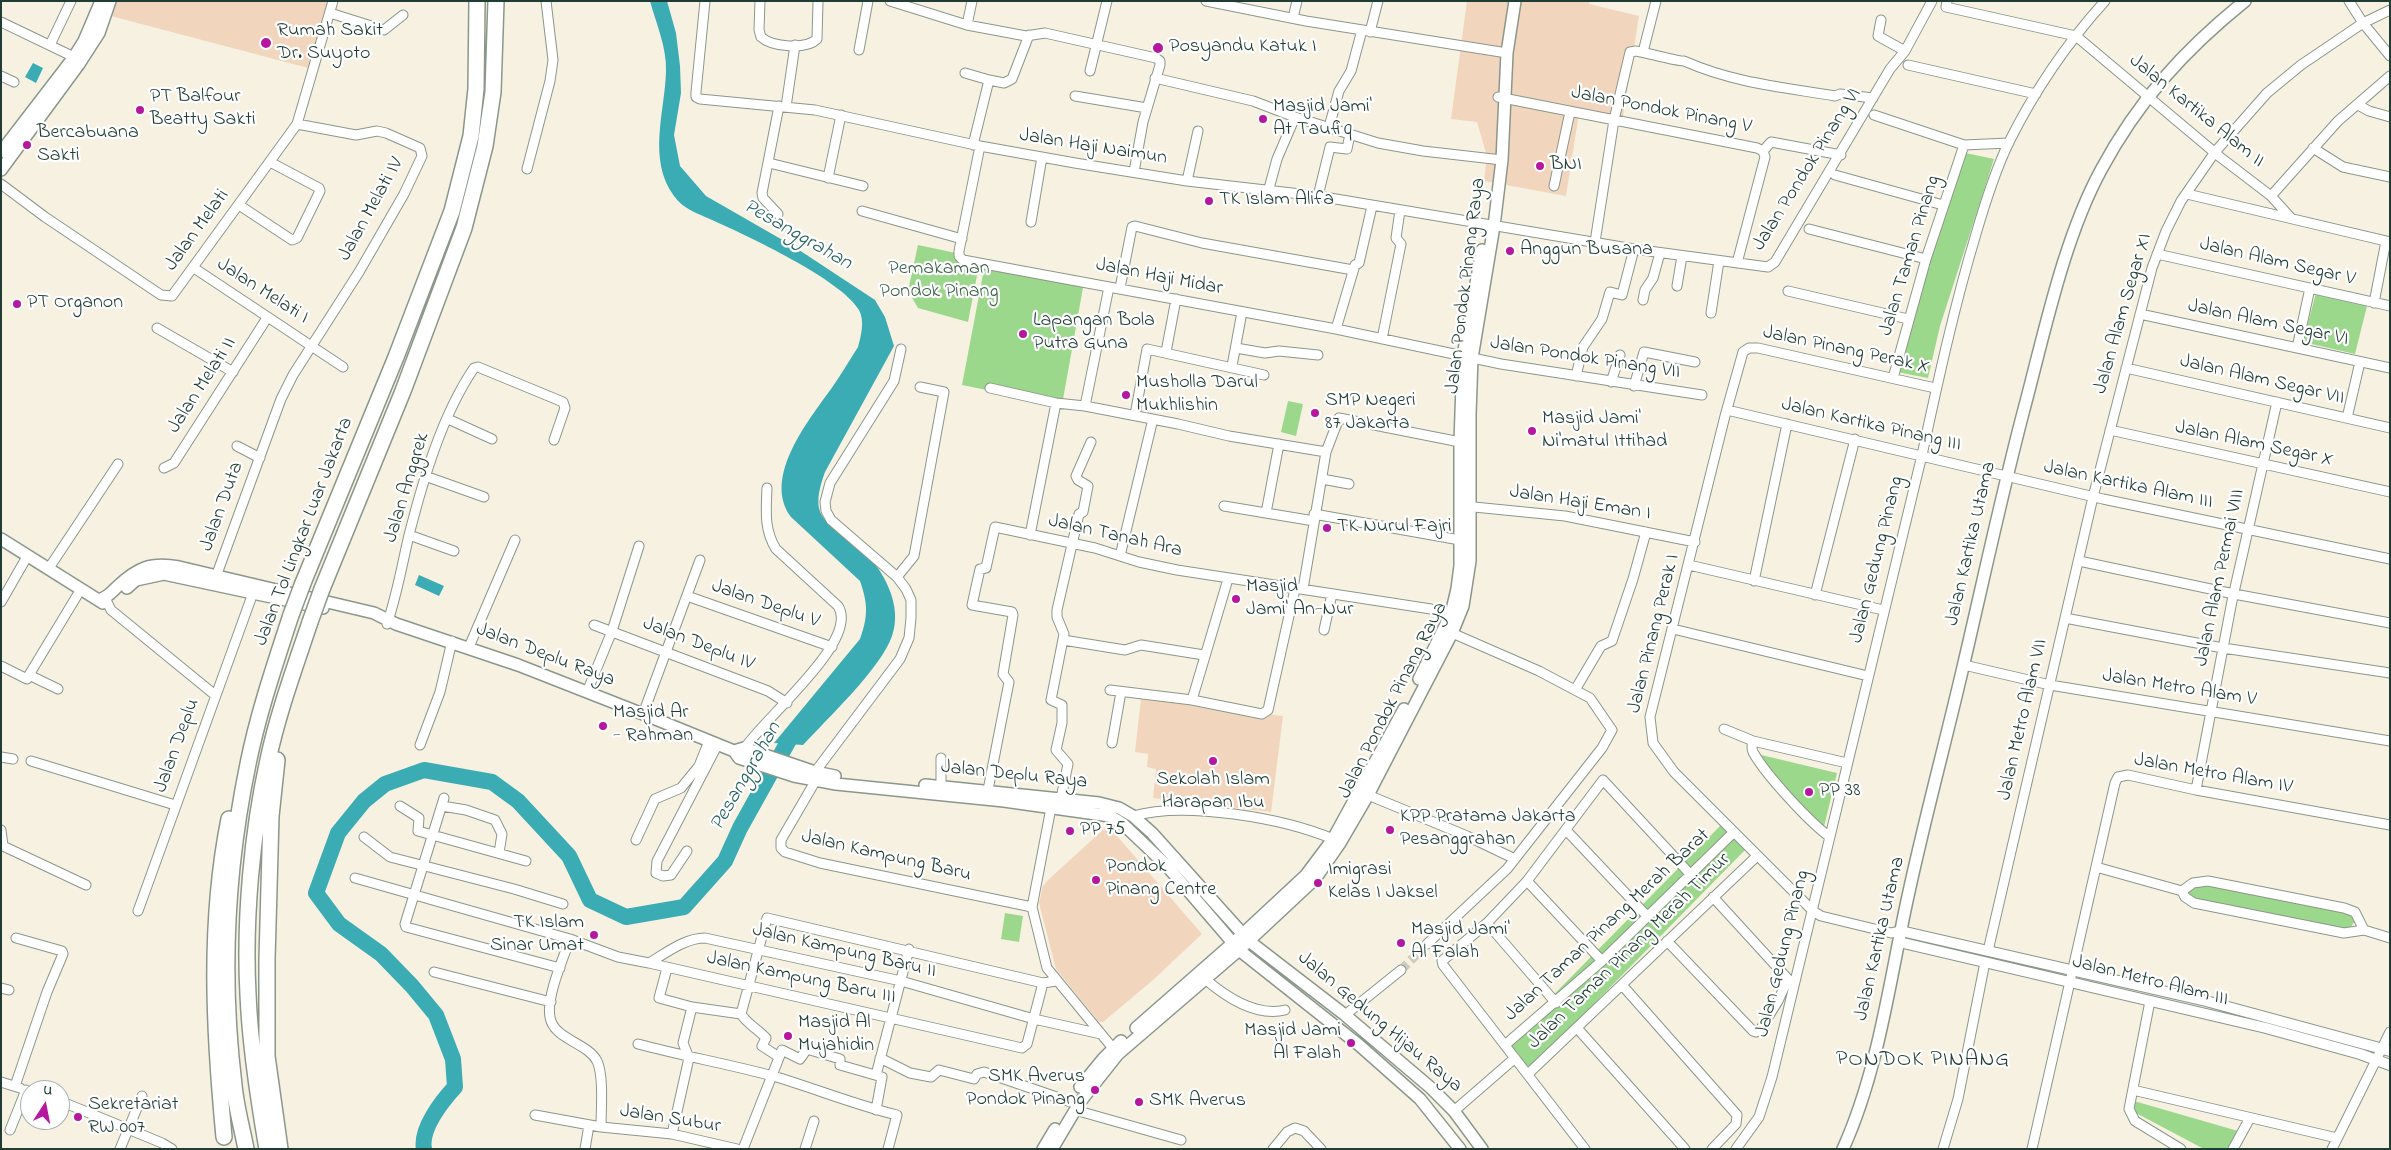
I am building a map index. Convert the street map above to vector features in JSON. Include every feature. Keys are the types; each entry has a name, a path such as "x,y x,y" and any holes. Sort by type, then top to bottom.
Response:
{"highway":[{"name":"Jalan Tol Lingkar Luar Jakarta","path":"246,1149 234,1087 226,990 230,889 238,817 248,764 265,696 291,615 396,357 452,211 471,136 476,89 477,1"},
{"name":"Jalan Tol Lingkar Luar Jakarta","path":"267,1149 251,1042 247,949 260,803 277,724 310,622 403,391 464,228 485,146 493,92 496,1"},
{"path":"277,724 278,759 271,816 267,959 267,1046 280,1149"},
{"path":"224,1137 217,1062 214,985 217,918 221,867 229,820 237,788 248,764"}],"main road":[{"path":"1,152 84,42 101,1"},
{"path":"1,170 79,64 99,33 110,1"},
{"name":"Jalan Pondok Pinang Raya","path":"1246,938 1300,881 1333,839 1455,616 1468,584 1460,442 1468,357 1490,225 1498,160 1509,1"},
{"name":"Jalan Pondok Pinang Raya","path":"1504,53 1515,1"},
{"name":"Jalan Kartika Utama","path":"1843,1149 1859,1108 1867,1079 1897,935 1964,665 2006,477 2054,296 2079,218 2101,169 2147,96 2188,50 2245,1"},
{"name":"Jalan Pondok Pinang Raya","path":"1043,1149 1074,1103 1116,1051 1315,879 1340,843 1368,795 1452,633 1455,616 1470,414 1468,357"},
{"path":"1,540 49,568 80,589 103,600"},
{"name":"Jalan Deplu Raya","path":"103,600 150,565 164,564 253,593 391,622"},
{"name":"Jalan Deplu Raya","path":"214,581 280,590 452,641 714,743 795,771 815,776 1005,797 1061,798 1110,805 1133,816 1178,861 1246,938"},
{"name":"Jalan Deplu Raya","path":"815,776 988,790 1005,797 1051,808 1110,816 1123,824 1167,866 1236,947"},
{"path":"1123,824 1126,818 1133,816"},
{"name":"Jalan Gedung Hijau Raya","path":"1246,938 1345,1015 1431,1088 1454,1110 1482,1149"},
{"name":"Jalan Pondok Pinang Raya","path":"1116,1051 1204,979 1236,947"},
{"name":"Jalan Gedung Hijau Raya","path":"1236,947 1359,1045 1420,1099 1460,1149"},
{"path":"1359,1045 1361,1037 1367,1033"},
{"name":"Jalan Pondok Pinang Raya","path":"1052,1149 1074,1103"}],"street":[{"path":"50,45 71,1"},
{"name":"Jalan Melati","path":"1,184 45,217 161,295 172,296 297,124 333,1"},
{"path":"527,169 550,81 553,60 546,1"},
{"name":"Jalan Haji Naimun","path":"705,1 696,97 841,115 976,146 1187,181 1268,192 1318,196 1490,225"},
{"path":"760,1 761,37 772,44 795,45 809,44 816,39 818,1"},
{"path":"859,50 868,1"},
{"path":"890,1 967,25 1029,35 1045,33 1156,58 1160,61 1147,108 1134,172"},
{"path":"967,25 972,1"},
{"path":"1090,71 1095,44 1107,1"},
{"path":"1206,1 1366,31 1504,53"},
{"path":"1293,18 1297,1"},
{"path":"1329,127 1339,91 1350,71 1378,1"},
{"path":"1643,52 1656,1"},
{"name":"Jalan Pondok Pinang VI","path":"1490,225 1660,253 1737,263 1773,265 1841,155 1890,69 1905,51 1932,1"},
{"name":"Jalan Gedung Pinang","path":"1736,1149 1754,1124 1765,1099 1813,911 1883,610 1922,455 1935,388 1969,256 1994,178 2009,142 2036,94 2076,36 2105,1"},
{"path":"2349,1 2363,23 2390,56"},
{"path":"1946,4 2076,36"},
{"name":"Jalan Alam Segar XI","path":"2093,497 2157,254 2166,230 2187,194 2215,152 2255,105 2279,82 2363,23 2390,10"},
{"path":"330,13 384,30 403,15"},
{"path":"1881,20 1878,36 1905,51"},
{"path":"1,22 74,57"},
{"path":"964,73 1004,83 1012,79 1029,35"},
{"name":"Jalan Kartika Alam II","path":"2076,36 2215,152 2272,196 2291,218"},
{"path":"778,214 763,198 762,193 795,45"},
{"path":"1595,242 1614,120 1628,54 1632,51 1673,58 1680,62 1684,60 1711,72 1740,81 1835,96 1840,94 1873,98"},
{"path":"1908,65 2036,94"},
{"path":"1,76 14,82"},
{"path":"2272,196 2338,122 2390,76"},
{"path":"1155,78 1253,101 1294,117 1378,143 1423,151 1498,160"},
{"name":"Jalan Haji Midar","path":"989,80 976,146 962,239 960,256 963,260 1336,329 1468,357"},
{"path":"1075,96 1147,108"},
{"name":"Jalan Pondok Pinang V","path":"1501,98 1757,148 1762,151 1765,157 1757,194 1737,263"},
{"path":"2358,105 2369,111 2390,117"},
{"path":"1554,186 1570,112"},
{"path":"828,178 841,115"},
{"path":"1874,115 1964,144 2009,142"},
{"path":"1268,192 1294,117"},
{"name":"Jalan Melati IV","path":"297,124 356,135 377,132 386,133 412,142 422,151 404,194 359,272 312,345"},
{"path":"1187,181 1198,131"},
{"path":"1318,196 1330,148 1347,149 1350,134"},
{"path":"1762,151 1772,142 1841,155"},
{"name":"Jalan Taman Pinang","path":"1893,378 1926,259 1964,144"},
{"path":"2313,148 2343,166 2390,178"},
{"path":"1030,222 1042,157"},
{"path":"239,205 294,240 298,238 320,191 317,186 270,162"},
{"path":"769,163 863,186"},
{"path":"1835,175 1943,205"},
{"path":"2187,194 2388,241 2374,303"},
{"path":"1336,329 1353,270 1355,265 1359,263 1372,206"},
{"path":"862,210 962,239"},
{"path":"1382,339 1401,244 1396,238 1400,210"},
{"path":"1120,288 1127,247 1134,226 1202,243 1353,270"},
{"path":"1809,229 1926,259"},
{"path":"1576,376 1583,347 1601,321 1610,292 1622,295 1634,249"},
{"path":"1643,300 1645,290 1653,278 1660,253"},
{"name":"Jalan Alam Segar V","path":"2157,254 2390,306"},
{"path":"1677,286 1682,256"},
{"path":"1712,313 1719,261"},
{"name":"Jalan Melati I","path":"194,268 343,367"},
{"path":"1086,406 1109,286"},
{"path":"2297,348 2310,288"},
{"path":"1788,291 1908,319"},
{"path":"1166,352 1176,299"},
{"path":"1232,366 1242,312"},
{"name":"Jalan Alam Segar VI","path":"2140,314 2390,368"},
{"name":"Jalan Melati II","path":"164,468 174,463 267,318"},
{"path":"157,328 233,372"},
{"name":"Jalan Duta","path":"214,581 289,383 312,345"},
{"path":"1236,348 1265,353 1278,351 1318,355"},
{"name":"Jalan Pinang Perak X","path":"1749,348 1758,348 1935,388"},
{"name":"Jalan Pinang Perak I","path":"1749,348 1744,352 1727,410 1650,718 1653,743 1674,772 1813,911 1823,917 1897,935"},
{"path":"1135,416 1146,351 1149,349 1232,366 1264,375"},
{"path":"815,776 905,651 909,638 910,600 898,577 831,520 826,511 825,502 830,483 894,381 900,350"},
{"path":"1634,386 1644,352 1695,362"},
{"path":"1611,382 1620,355"},
{"name":"Jalan Pondok Pinang VII","path":"1468,357 1634,386 1702,395"},
{"path":"2347,418 2360,362"},
{"name":"Jalan Anggrek","path":"391,622 409,535 425,476 466,379 475,367 563,402 565,408 554,440"},
{"name":"Jalan Alam Segar VII","path":"2126,368 2390,428"},
{"path":"898,577 914,556 944,392 920,387"},
{"path":"990,388 1056,404 1086,406 1229,436 1326,452"},
{"name":"Jalan Alam Permai VIII","path":"2196,790 2234,594 2277,402"},
{"path":"1030,535 1056,404"},
{"name":"Jalan Kartika Pinang III","path":"1727,410 1922,455 2006,477"},
{"path":"1110,690 1192,700 1262,714 1268,710 1299,589 1326,452 1339,418 1460,442"},
{"path":"448,419 492,439"},
{"path":"1120,556 1153,419"},
{"path":"1754,581 1788,424"},
{"name":"Jalan Alam Segar X","path":"2110,430 2390,492"},
{"path":"1815,595 1855,439"},
{"path":"1091,442 1076,476 1078,480 1088,486 1089,490 1084,512 1079,514 1057,616 1063,632 1063,640 1051,700 1062,706 1062,723 1056,750 1068,764 1061,798 1051,808 1032,907 1047,968 1116,1051"},
{"path":"1266,513 1279,444"},
{"path":"237,446 260,458"},
{"path":"49,568 118,464"},
{"path":"425,476 484,497"},
{"name":"Jalan Kartika Alam III","path":"2006,477 2390,559"},
{"path":"1322,479 1349,484"},
{"path":"739,752 787,703 832,647 839,630 842,611 776,550 766,528 767,488"},
{"name":"Jalan Metro Alam VII","path":"1988,951 2093,497"},
{"path":"1224,506 1266,513 1314,517 1460,540"},
{"name":"Jalan Haji Eman I","path":"1464,506 1565,516 1695,542"},
{"name":"Jalan Tanah Ara","path":"988,790 1009,682 1003,674 1013,614 972,605 980,570 986,568 995,527 1095,548 1176,570 1332,594 1455,616"},
{"path":"1575,690 1601,646 1612,641 1633,579 1646,532"},
{"path":"409,535 454,551"},
{"path":"469,647 515,540"},
{"path":"587,692 612,631 639,546"},
{"path":"1,602 28,555"},
{"path":"643,714 700,560"},
{"path":"2079,561 2234,594 2390,623"},
{"path":"1689,565 1883,610"},
{"path":"1192,700 1228,579"},
{"path":"1,666 27,679 80,589"},
{"name":"Jalan Deplu","path":"138,911 253,593"},
{"path":"1324,630 1332,594"},
{"name":"Jalan Deplu V","path":"687,596 832,647"},
{"path":"103,600 111,610 215,695"},
{"path":"2065,618 2224,648 2390,673"},
{"name":"Jalan Deplu IV","path":"594,625 667,651 768,691 787,703"},
{"path":"1673,628 1868,676"},
{"path":"1427,944 1507,869 1602,748 1612,730 1590,698 1539,671 1452,633"},
{"path":"1063,640 1125,650 1140,645 1204,655"},
{"path":"420,745 443,683 452,641"},
{"name":"Jalan Metro Alam V","path":"1964,665 2050,685 2390,741"},
{"path":"30,675 58,689"},
{"path":"1112,743 1121,692"},
{"path":"1724,729 1753,741 1847,763"},
{"path":"1753,741 1752,751 1767,771 1810,819 1830,838"},
{"path":"636,840 655,799 681,788 699,766 714,743"},
{"path":"688,851 671,875 663,876 656,874 656,861 714,743"},
{"path":"1,757 13,759"},
{"path":"941,787 942,758"},
{"path":"31,761 175,805"},
{"name":"Jalan Metro Alam IV","path":"2032,1149 2071,969 2118,777 2128,775 2196,790 2390,825"},
{"name":"Jalan Kampung Baru","path":"815,776 781,840 781,848 785,852 820,863 1032,907"},
{"path":"1585,1149 1443,965 1445,957 1487,923 1527,881 1603,780 1691,875"},
{"path":"1368,795 1467,836 1515,859"},
{"path":"499,854 502,834 495,820 443,802 405,925 406,927 560,968"},
{"path":"400,806 419,818 418,831 526,861"},
{"path":"1133,816 1150,811 1189,811 1278,821 1311,830 1333,839"},
{"path":"1,830 3,846 86,885"},
{"path":"1566,830 1648,917"},
{"name":"Jalan Taman Pinang Merah Barat","path":"1505,1045 1556,1003 1602,961 1734,832"},
{"path":"364,837 385,855 563,904"},
{"name":"Jalan Taman Pinang Merah Timur","path":"1528,1074 1757,856"},
{"path":"2096,867 2182,891 2185,897 2194,903 2344,933 2364,930 2390,938"},
{"name":"Jalan Kampung Baru III","path":"355,878 570,939 618,958 649,962 667,968 890,1016 1022,1048 1026,1047 1034,1019"},
{"path":"1527,881 1602,961"},
{"path":"2182,891 2193,883 2208,881 2344,908 2356,912 2364,930"},
{"path":"1666,941 1753,1032 1760,1030 1787,983 1786,977 1713,897"},
{"path":"741,1014 767,918 1043,983 1056,981"},
{"path":"1487,923 1556,1003"},
{"name":"Jalan Metro Alam III","path":"1897,935 1988,951 2206,1000 2386,1050"},
{"name":"Jalan Metro Alam III","path":"1897,935 1985,962 2069,980 2266,1028 2378,1059 2390,1065"},
{"path":"15,1086 63,954 62,951 16,938"},
{"name":"Jalan Kampung Baru II","path":"649,962 679,946 701,938 901,981 1034,1019"},
{"name":"Jalan Subur","path":"570,939 551,1002 550,1017 552,1024 596,1060 600,1075 601,1127 672,1134 737,1149"},
{"path":"876,1075 908,950"},
{"path":"1943,1149 1958,1099 1985,962"},
{"path":"667,968 659,998 692,1007 741,1014 745,1020 759,1029 766,1038 762,1046 800,1059 807,1050 840,1059 840,1065 876,1075 883,1079 876,1110"},
{"path":"1345,1015 1400,970"},
{"path":"434,972 551,1002"},
{"path":"1204,979 1229,998 1251,1007 1271,1011 1285,1010"},
{"path":"1043,983 1034,1019 1101,1034"},
{"path":"1622,985 1738,1118 1734,1128 1712,1149"},
{"path":"2150,1001 2133,1090 2130,1109 2131,1116 2167,1146 2180,1149"},
{"path":"672,1134 689,1058 683,1043 692,1007"},
{"path":"1577,1028 1685,1149"},
{"path":"2332,1149 2378,1059 2386,1050 2390,1032"},
{"path":"638,1044 689,1058 772,1076 876,1110 898,1115 888,1149"},
{"name":"Jalan Subur","path":"743,1149 781,1054"},
{"path":"880,1058 910,1073 931,1077 939,1070 974,1079 977,1074 984,1072 1074,1103 1111,1122 1181,1140"},
{"path":"1454,1110 1515,1058"},
{"path":"1,1082 20,1088"},
{"path":"2133,1090 2337,1138"},
{"path":"120,1149 142,1096"},
{"path":"70,1105 172,1149"},
{"path":"10,1130 20,1108"},
{"path":"535,1114 601,1127"},
{"path":"2234,1149 2250,1118"},
{"path":"805,1149 814,1121"},
{"path":"585,1149 589,1125"},
{"path":"1273,1149 1287,1132 1299,1128 1321,1149"}],"shaded area":[{"name":"Rumah Sakit Dr. Suyoto","path":"115,1 332,1 312,69 111,16"},
{"path":"1467,1 1589,1 1589,4 1639,16 1623,117 1579,113 1566,196 1484,181 1487,156 1477,122 1451,119"},
{"name":"Sekolah Islam Harapan Ibu","path":"1141,699 1283,716 1271,812 1153,798 1156,769 1147,767 1148,754 1135,752"},
{"path":"1110,828 1202,934 1153,980 1103,1022 1099,1022 1056,969 1039,903 1043,886 1048,880 1104,829"}],"green space":[{"path":"1961,152 1994,159 1940,326 1928,378 1897,372"},
{"name":"Pemakaman Pondok Pinang","path":"918,245 956,253 979,265 968,322 918,308 908,291"},
{"name":"Lapangan Bola Putra Guna","path":"985,264 1084,282 1062,405 962,385"},
{"path":"2317,289 2368,302 2355,354 2303,342"},
{"path":"1288,401 1303,404 1296,436 1281,432"},
{"path":"1757,754 1837,773 1823,831"},
{"path":"1724,822 1747,848 1528,1071 1507,1042"},
{"path":"2204,884 2348,911 2355,921 2348,931 2197,901 2189,896 2188,890 2195,885"},
{"path":"1005,913 1023,916 1019,942 1001,939"},
{"path":"2134,1101 2238,1131 2227,1149 2204,1149 2134,1112"}],"water":[{"path":"650,1 667,1 676,33 681,93 674,135 680,166 706,196 793,246 875,300 885,317 894,346 825,472 818,503 821,513 826,520 863,550 878,568 890,590 895,613 895,625 886,649 877,663 853,692 803,745 774,743 860,639 866,617 866,603 860,581 791,517 783,502 782,485 785,468 801,433 858,347 862,328 861,314 849,298 814,272 769,247 692,211 674,196 666,182 661,167 659,151 666,62"},
{"path":"33,63 43,68 36,83 25,77"},
{"path":"419,575 444,586 439,596 415,585"}],"waterway":[{"name":"Pesanggrahan","path":"424,1149 425,1133 429,1124 438,1107 455,1087 453,1059 436,1015 412,986 381,954 339,924 316,893 338,833 364,801 385,784 424,770 492,782 518,801 569,856 590,900 626,917 684,907 725,861 740,828 789,740 801,727"}],"tunnel":[{"path":"1401,970 1427,944"}],"place":[{"name":"Rumah Sakit Dr. Suyoto","path":"266,43"},
{"name":"Posyandu Katuk I","path":"1158,48"},
{"name":"PT Balfour Beatty Sakti","path":"140,110"},
{"name":"Masjid Jami' At Taufiq","path":"1263,119"},
{"name":"Bercabuana Sakti","path":"27,145"},
{"name":"BNI","path":"1540,166"},
{"name":"TK Islam Alifa","path":"1209,201"},
{"name":"Anggun Busana","path":"1510,251"},
{"name":"PT Organon","path":"17,304"},
{"name":"Lapangan Bola Putra Guna","path":"1023,334"},
{"name":"Musholla Darul Mukhlishin","path":"1126,395"},
{"name":"SMP Negeri 87 Jakarta","path":"1315,413"},
{"name":"Masjid Jami' Ni'matul Ittihad","path":"1532,431"},
{"name":"TK Nurul Fajri","path":"1327,528"},
{"name":"Masjid Jami' An-Nur","path":"1236,599"},
{"name":"Masjid Ar - Rahman","path":"603,726"},
{"name":"Sekolah Islam Harapan Ibu","path":"1213,761"},
{"name":"PP 38","path":"1809,792"},
{"name":"KPP Pratama Jakarta Pesanggrahan","path":"1390,830"},
{"name":"PP 75","path":"1070,831"},
{"name":"Pondok Pinang Centre","path":"1096,880"},
{"name":"Imigrasi Kelas I Jaksel","path":"1318,883"},
{"name":"TK Islam Sinar Umat","path":"594,935"},
{"name":"Masjid Jami' Al Falah","path":"1401,943"},
{"name":"Masjid Al Mujahidin","path":"788,1036"},
{"name":"Masjid Jami Al Falah","path":"1351,1043"},
{"name":"SMK Averus Pondok Pinang","path":"1095,1090"},
{"name":"SMK Averus","path":"1139,1102"},
{"name":"Sekretariat RW 007","path":"78,1117"}],"district":[{"name":"PONDOK PINANG","path":"1923,1061"}]}
